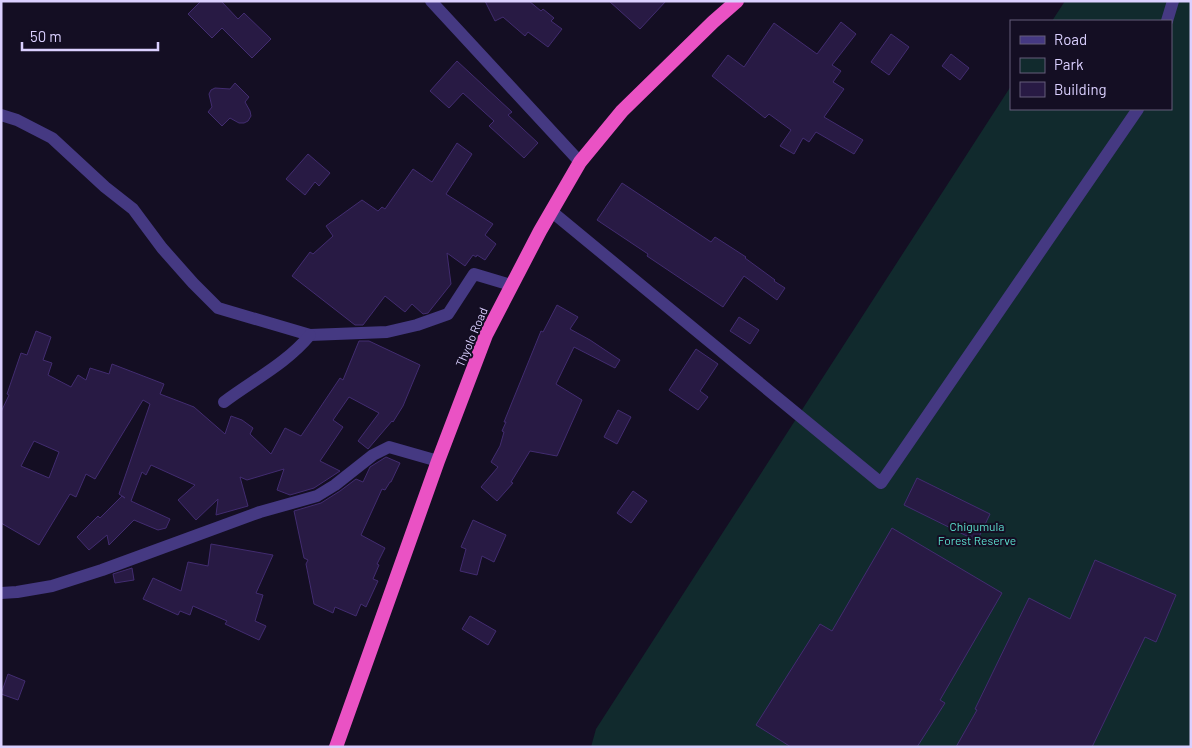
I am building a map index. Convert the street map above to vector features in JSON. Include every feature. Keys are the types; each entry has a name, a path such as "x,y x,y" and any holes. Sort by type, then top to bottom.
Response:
{"highway":[{"name":"Thyolo Road","path":"336,747 438,461 486,335 511,285 580,162 622,111 737,1"}],"street":[{"path":"432,1 580,162"},
{"path":"1167,20 1174,1"},
{"path":"551,211 881,483 1137,110"},
{"path":"1,115 18,120 52,138 133,209 162,248 193,284 218,308 310,336 387,332 417,325 448,314 474,274 511,285"},
{"path":"224,402 243,387 278,366 300,348 310,336"},
{"path":"1,593 52,586 102,570 260,512 317,496 336,485 373,455 389,447 438,461"}],"green space":[{"name":"Chigumula Forest Reserve","path":"1065,1 1191,1 1191,747 591,747 596,729 1010,88 1010,110 1172,110 1172,20 1053,20"}],"building":[{"path":"201,1 221,1 238,19 244,13 271,39 252,58 222,28 212,38 188,14"},
{"path":"485,1 529,1 541,11 543,9 554,18 551,21 562,29 548,47 528,32 525,36 503,17 495,21"},
{"path":"609,1 666,1 640,29"},
{"path":"841,22 856,34 832,65 841,71 833,82 844,89 824,117 863,140 854,154 816,132 809,142 803,138 794,154 780,146 791,130 769,114 765,118 712,76 728,55 744,67 774,23 817,54"},
{"path":"891,34 909,47 889,75 871,62"},
{"path":"951,54 969,68 960,80 942,66"},
{"path":"457,61 512,112 508,115 538,143 524,158 489,126 494,121 463,93 449,108 430,91"},
{"path":"235,83 249,97 245,102 251,116 244,123 239,123 230,118 222,126 208,112 212,107 209,94 215,88 230,89"},
{"path":"457,143 472,154 446,194 493,224 485,235 496,244 485,260 477,255 476,257 473,255 465,266 447,253 451,284 428,313 423,314 412,304 405,312 385,296 363,325 355,325 292,276 310,252 313,254 333,236 326,226 362,200 378,211 382,207 385,209 413,169 432,182"},
{"path":"308,154 330,173 319,186 315,182 305,195 286,179"},
{"path":"622,183 711,242 715,237 746,257 785,288 777,300 744,276 723,307 597,220"},
{"path":"557,305 578,317 570,329 620,360 615,368 574,347 556,384 582,400 557,456 530,451 511,482 513,483 497,501 481,487 498,467 491,462 500,446 504,432 502,431 506,422 504,422 541,331 543,332"},
{"path":"739,317 759,330 750,344 730,331"},
{"path":"36,331 51,337 43,360 52,363 48,375 71,387 78,375 86,380 90,368 109,374 112,364 164,384 160,394 194,407 225,434 231,416 242,420 253,428 250,434 271,454 285,428 301,436 340,378 343,380 359,341 369,341 420,365 403,406 393,422 368,449 358,441 379,413 349,397 333,420 343,427 320,461 340,471 314,488 290,495 277,490 284,469 247,480 240,477 248,506 216,515 218,499 196,520 178,500 195,485 151,465 146,475 142,472 131,501 170,519 166,528 158,530 134,520 109,545 107,535 89,550 77,537 122,496 119,494 150,404 143,400 95,479 86,474 76,497 70,494 39,545 1,523 1,412 9,395 7,394 21,353 27,355","holes":["34,441 59,452 49,478 21,466"]},
{"path":"696,349 718,364 700,391 708,397 698,410 669,390"},
{"path":"618,410 631,417 617,444 604,437"},
{"path":"386,457 400,463 391,482 385,490 382,489 361,535 385,548 377,564 379,565 373,579 378,581 366,607 361,604 356,616 335,607 333,613 314,604 306,564 308,560 304,558 294,511 321,503 356,479 363,482 370,467"},
{"path":"917,478 990,514 977,541 904,505"},
{"path":"633,491 647,501 631,523 617,513"},
{"path":"473,520 506,535 494,562 482,556 477,575 460,571 466,549 461,547"},
{"path":"892,528 1002,593 940,700 945,703 917,747 791,747 756,725 820,624 832,631"},
{"path":"211,544 273,555 256,593 263,595 255,621 266,626 259,640 225,624 227,621 193,606 190,615 180,611 178,615 143,599 153,578 181,591 188,562 208,566"},
{"path":"1095,560 1176,595 1156,642 1145,637 1092,747 956,747 977,710 975,709 1029,598 1070,619"},
{"path":"132,568 134,580 115,583 113,574"},
{"path":"470,616 496,631 488,645 462,629"},
{"path":"8,674 25,681 18,700 1,694"}]}
